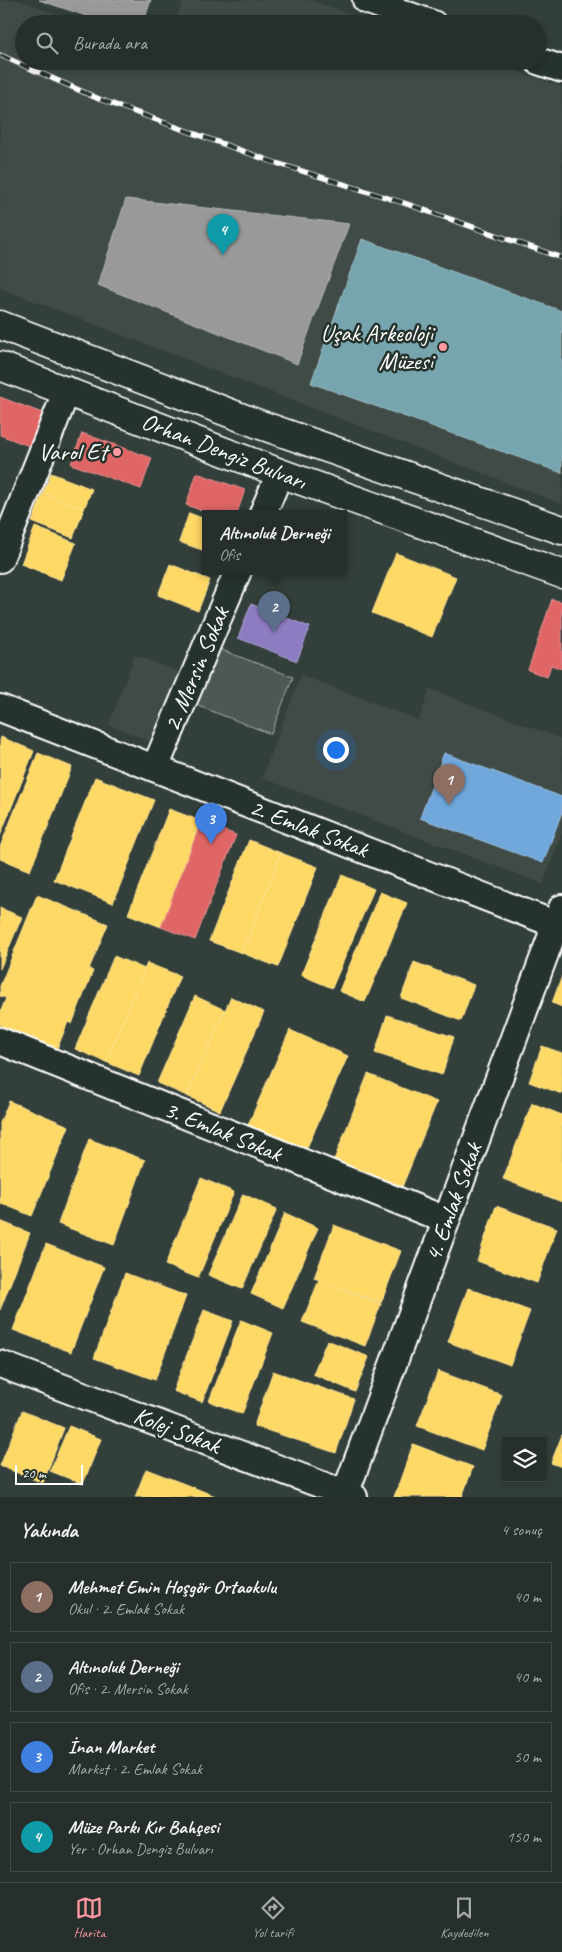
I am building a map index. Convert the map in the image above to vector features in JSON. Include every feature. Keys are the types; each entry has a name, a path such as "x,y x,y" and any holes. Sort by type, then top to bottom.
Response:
{"main road":[{"name":"Orhan Dengiz Bulvarı","path":"0,325 260,425 562,530"},
{"name":"Orhan Dengiz Bulvarı","path":"0,366 280,473 562,574"}],"street":[{"path":"366,0 408,15"},
{"path":"547,64 562,69"},
{"path":"0,560 66,390"},
{"path":"264,510 280,473"},
{"name":"2. Mersin Sokak","path":"155,768 236,575"},
{"name":"2. Emlak Sokak","path":"0,708 560,919"},
{"name":"4. Emlak Sokak","path":"348,1496 446,1220 560,919"},
{"name":"3. Emlak Sokak","path":"0,1041 446,1220"},
{"name":"Kolej Sokak","path":"0,1364 348,1496"}],"shaded area":[{"path":"0,0 18,0 59,15 15,15 15,70 513,70 562,87 562,504 0,288"},
{"path":"183,0 309,0 352,15 178,15"},
{"path":"214,647 293,677 271,734 193,704"},
{"path":"135,655 184,674 158,744 109,725"},
{"path":"301,675 419,720 430,689 562,739 562,833 543,884 262,778"}],"building: Konut":[{"path":"51,473 92,489 84,509 43,493"},
{"path":"43,493 84,509 73,538 32,522"},
{"path":"189,513 202,518 202,550 179,542"},
{"path":"35,527 76,543 61,580 21,564"},
{"path":"396,553 456,577 432,637 372,613"},
{"path":"170,564 210,580 198,611 158,595"},
{"path":"1,737 34,751 0,836 0,741"},
{"path":"38,753 72,767 30,871 0,859 0,847"},
{"path":"95,777 154,800 113,903 54,880"},
{"path":"169,809 201,821 161,927 128,914"},
{"path":"249,840 281,853 242,953 209,941"},
{"path":"281,853 318,867 278,967 242,953"},
{"path":"342,875 374,889 332,988 301,975"},
{"path":"380,892 407,903 365,1002 339,991"},
{"path":"37,895 108,924 89,969 93,971 72,1024 68,1022 57,1049 0,1025 0,1013 6,998 0,996 0,986"},
{"path":"0,908 22,917 0,969"},
{"path":"114,956 145,969 106,1062 75,1049"},
{"path":"414,962 474,985 461,1021 401,998"},
{"path":"147,963 180,976 139,1076 106,1062"},
{"path":"562,976 562,1007 552,1003"},
{"path":"195,996 225,1010 187,1096 157,1083"},
{"path":"231,997 264,1012 220,1111 187,1096"},
{"path":"387,1015 454,1037 442,1075 375,1053"},
{"path":"290,1030 348,1056 305,1152 247,1127"},
{"path":"542,1046 562,1053 562,1094 529,1082"},
{"path":"368,1074 437,1102 402,1187 334,1160"},
{"path":"9,1101 69,1126 32,1216 0,1203 0,1123"},
{"path":"532,1103 562,1115 562,1202 503,1179"},
{"path":"89,1139 145,1160 114,1245 58,1224"},
{"path":"201,1178 234,1192 198,1278 165,1265"},
{"path":"243,1194 277,1209 242,1289 208,1275"},
{"path":"496,1206 557,1228 537,1283 477,1261"},
{"path":"285,1213 318,1228 283,1308 251,1294"},
{"path":"0,1221 30,1233 0,1310"},
{"path":"334,1225 401,1251 381,1303 314,1278"},
{"path":"46,1244 104,1267 71,1352 13,1330"},
{"path":"125,1273 186,1296 155,1380 94,1358"},
{"path":"319,1280 381,1304 365,1346 302,1322"},
{"path":"468,1288 530,1311 510,1365 448,1342"},
{"path":"204,1310 233,1321 202,1402 173,1391"},
{"path":"241,1320 273,1333 242,1414 209,1401"},
{"path":"327,1340 369,1357 355,1392 313,1374"},
{"path":"273,1371 354,1399 336,1453 254,1426"},
{"path":"438,1371 502,1395 482,1450 417,1426"},
{"path":"22,1411 64,1428 43,1483 0,1466"},
{"path":"69,1426 101,1439 83,1484 50,1471"},
{"path":"562,1435 562,1467 551,1463"},
{"path":"413,1444 473,1467 462,1497 394,1497"},
{"path":"146,1469 218,1497 135,1497"}],"building: Ticaret":[{"path":"0,397 45,414 32,447 0,435"},
{"path":"82,433 152,458 141,489 71,464"},
{"path":"197,473 245,490 238,510 202,511 186,505"},
{"path":"552,599 562,602 562,669 551,665 547,677 528,670"},
{"path":"201,822 236,835 195,940 161,927"}],"building: Ofis":[{"path":"251,604 310,627 297,661 238,638"}],"building: Okul":[{"path":"444,753 562,797 562,812 543,863 420,818"}],"building: Kamu":[{"name":"Uşak Arkeoloji Müzesi","path":"362,239 562,311 562,473 311,383"}],"building: Sanayi":[{"path":"39,0 151,0 146,15 83,15"},
{"path":"126,199 349,224 297,364 98,285"}],"railway":[{"path":"0,55 15,62"},
{"path":"34,70 99,99 270,161 404,203 562,258"}],"place":[{"name":"Müze Parkı Kır Bahçesi","path":"223,255"},
{"name":"Uşak Arkeoloji Müzesi","path":"443,347"},
{"name":"Varol Et","path":"117,452"},
{"name":"Altınoluk Derneği","path":"274,632"},
{"name":"Mehmet Emin Hoşgör Ortaokulu","path":"449,805"},
{"name":"İnan Market","path":"211,844"}]}
